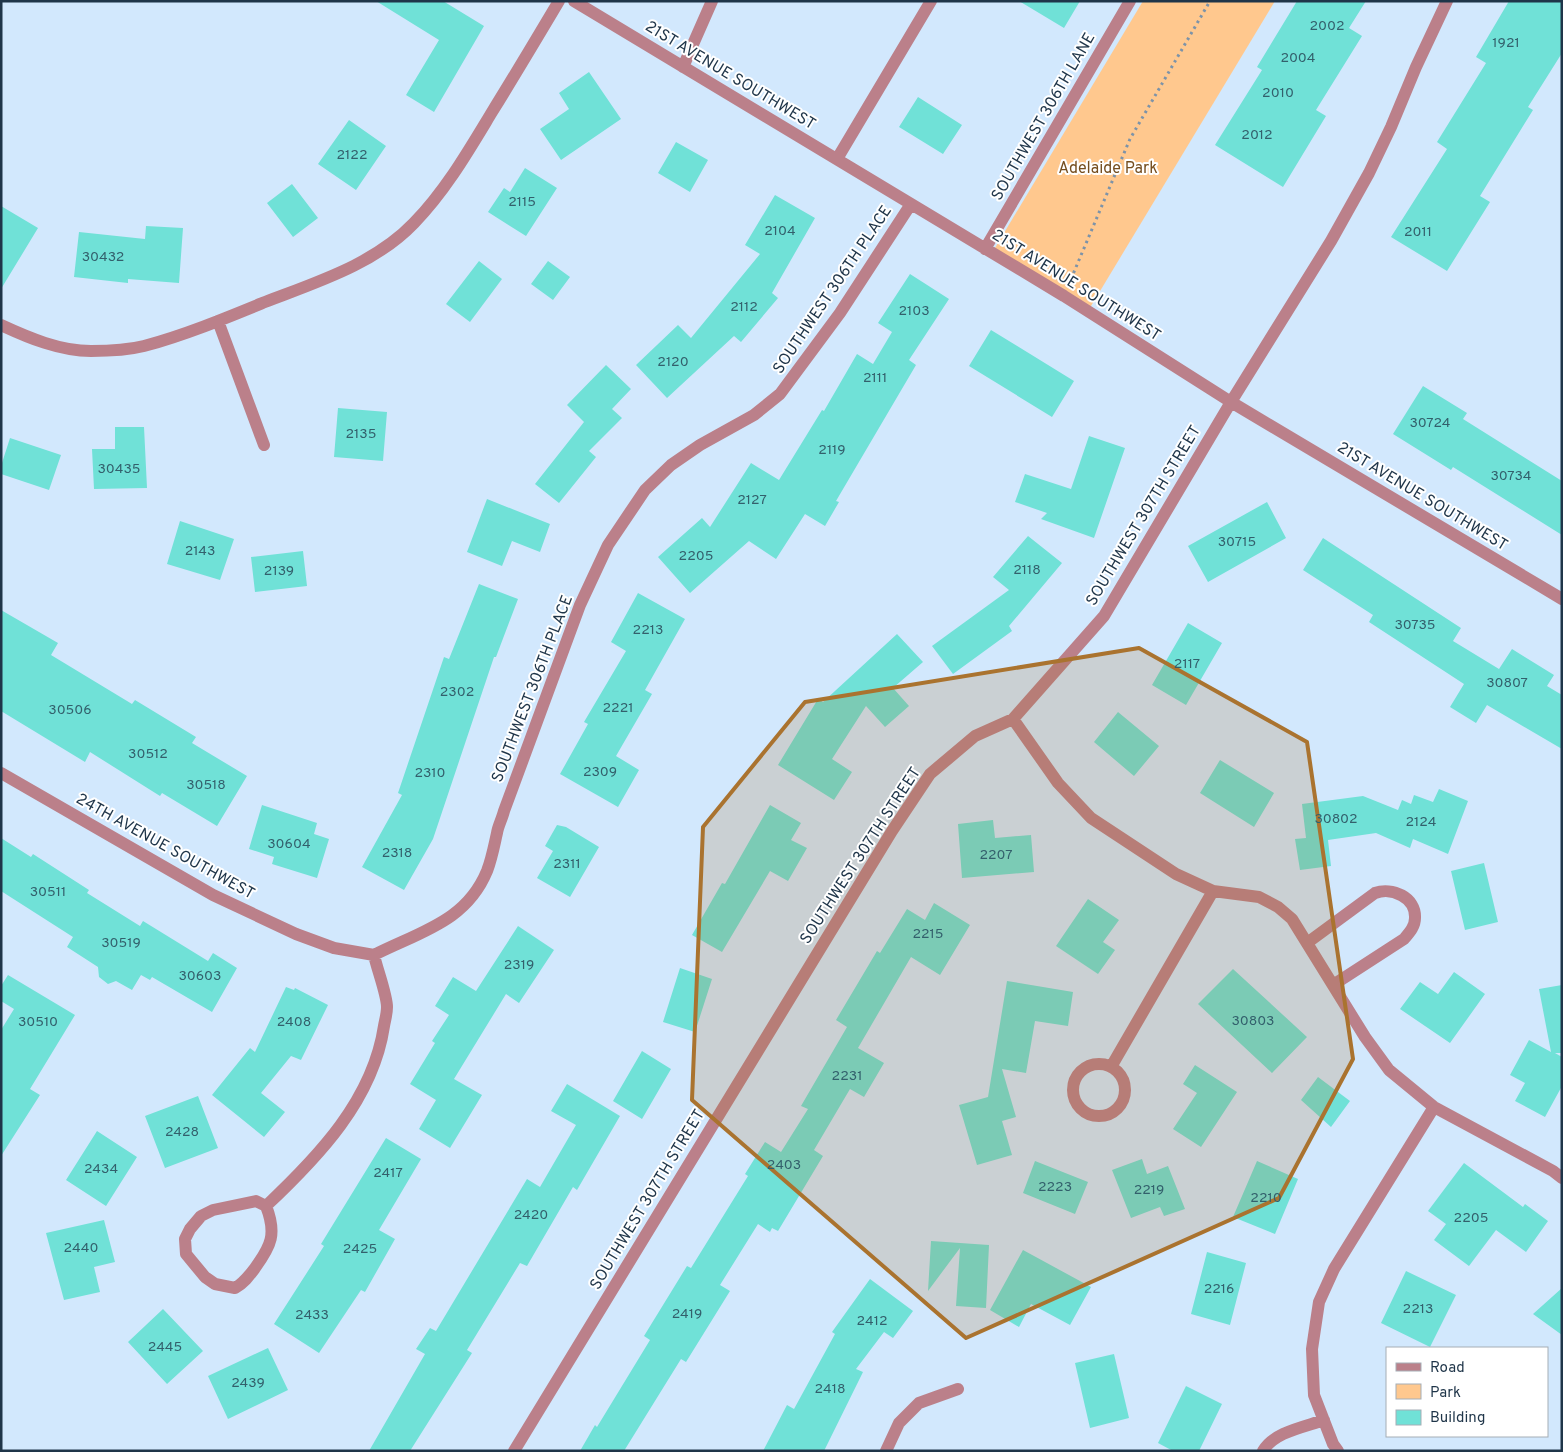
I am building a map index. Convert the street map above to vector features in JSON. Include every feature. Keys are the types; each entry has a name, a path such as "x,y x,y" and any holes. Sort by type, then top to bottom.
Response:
{"street":[{"path":"1,324 42,342 64,348 90,351 142,346 218,321 320,281 384,248 413,224 437,197 468,153 558,1"},
{"name":"21ST AVENUE SOUTHWEST","path":"574,1 1064,296 1231,402 1562,598"},
{"path":"683,67 712,1"},
{"path":"837,160 932,1"},
{"name":"SOUTHWEST 306TH LANE","path":"986,249 1130,1"},
{"name":"SOUTHWEST 307TH STREET","path":"514,1451 892,831 930,774 975,736 1013,719 1104,616 1231,402 1332,241 1391,127 1416,67 1447,1"},
{"name":"SOUTHWEST 306TH PLACE","path":"374,955 450,918 468,902 480,887 494,853 497,833 504,812 580,605 608,545 645,490 678,460 700,445 754,415 780,394 840,314 911,204"},
{"path":"218,321 264,445"},
{"path":"1013,719 1058,784 1091,818 1176,874 1213,891 1259,897 1278,906 1292,919 1365,1037 1389,1070 1434,1107 1553,1171 1562,1178"},
{"name":"24TH AVENUE SOUTHWEST","path":"1,773 213,895 296,934 334,948 374,955"},
{"path":"1307,943 1374,893 1383,890 1399,893 1413,907 1415,918 1412,930 1404,939 1333,985"},
{"path":"1111,1067 1213,891"},
{"path":"266,1206 328,1143 351,1110 368,1079 382,1044 387,1007 374,955"},
{"path":"1093,1064 1111,1067 1122,1079 1125,1087 1125,1096 1122,1104 1109,1115 1101,1117 1085,1114 1078,1108 1074,1100 1073,1082 1078,1074 1093,1064"},
{"path":"1338,1451 1333,1444 1314,1395 1312,1349 1320,1302 1334,1269 1434,1107"},
{"path":"256,1201 266,1206 271,1220 272,1237 268,1250 244,1282 236,1288 215,1284 205,1277 186,1254 185,1239 190,1229 201,1216 214,1210 256,1201"},
{"path":"886,1451 899,1423 919,1403 958,1389"},
{"path":"1263,1451 1267,1444 1275,1438 1324,1420"}],"path":[{"path":"1064,296 1130,139 1210,1"}],"highlighted area":[{"path":"1139,648 1307,742 1353,1059 1279,1198 966,1338 692,1100 703,827 805,702"}],"green space":[{"name":"Adelaide Park","path":"1143,1 1275,1 1088,311 992,253"}],"building":[{"path":"376,1 443,1 484,26 434,112 406,95 439,40"},
{"path":"1019,1 1080,1 1064,28"},
{"path":"1297,1 1366,1 1349,28 1362,36 1316,110 1326,116 1283,187 1215,145 1262,70 1257,67"},
{"path":"1509,1 1562,1 1562,53 1528,107 1533,110 1480,196 1490,202 1447,271 1391,237 1447,149 1437,142 1486,63 1476,57"},
{"path":"589,72 621,119 561,160 540,129 569,109 559,93"},
{"path":"918,97 962,125 943,154 899,127"},
{"path":"349,120 386,146 356,190 318,164"},
{"path":"676,142 708,160 690,192 658,173"},
{"path":"525,168 557,188 526,236 488,212 504,188 510,192"},
{"path":"292,184 318,218 293,237 267,203"},
{"path":"775,195 815,218 772,293 778,298 741,342 734,336 667,398 636,365 678,325 691,338 760,254 745,245"},
{"path":"1,206 38,228 1,289"},
{"path":"146,226 183,228 179,283 128,279 128,283 74,277 79,232 145,239"},
{"path":"479,261 502,279 470,322 446,304"},
{"path":"548,261 570,277 553,300 531,284"},
{"path":"910,274 949,299 909,360 916,365 836,501 839,502 825,526 805,514 776,559 749,541 690,593 658,557 702,518 710,527 751,463 779,480 822,410 824,411 857,354 873,364 892,332 878,323"},
{"path":"991,330 1074,381 1052,417 969,366"},
{"path":"606,365 631,389 612,409 622,418 589,451 596,457 559,503 535,484 584,422 567,405"},
{"path":"1423,386 1467,413 1463,419 1562,481 1562,535 1453,467 1451,470 1393,434"},
{"path":"338,408 387,412 383,461 334,457"},
{"path":"115,427 144,427 147,488 94,489 92,449 115,449"},
{"path":"1089,436 1125,448 1094,538 1041,519 1047,513 1015,502 1025,474 1071,489"},
{"path":"10,438 61,455 49,490 1,474 1,466"},
{"path":"487,499 550,524 540,552 512,541 502,566 467,552"},
{"path":"1267,502 1286,538 1208,582 1188,546"},
{"path":"180,521 234,539 220,580 167,564"},
{"path":"1028,536 1062,563 1009,626 1012,631 953,674 932,646 1009,590 993,577"},
{"path":"1323,538 1461,628 1453,641 1499,669 1512,649 1554,675 1547,686 1562,695 1562,749 1487,705 1476,723 1450,707 1464,684 1369,622 1373,615 1303,570"},
{"path":"303,551 307,586 255,592 251,557"},
{"path":"479,584 518,599 496,657 494,657 433,839 404,890 362,867 402,795 398,793 444,657 449,659"},
{"path":"638,593 685,619 645,690 652,694 616,756 639,770 618,807 560,774 588,724 584,722 626,651 611,642"},
{"path":"1,610 58,643 51,655 132,704 135,700 196,737 192,743 247,776 217,826 162,793 160,796 90,752 85,762 1,711"},
{"path":"1188,623 1222,643 1186,705 1152,685"},
{"path":"897,634 923,662 893,688 909,706 885,727 866,706 832,759 852,772 834,800 778,765 818,699 823,702"},
{"path":"1118,712 1159,746 1134,776 1094,742"},
{"path":"1220,760 1274,793 1254,827 1200,793"},
{"path":"1439,789 1468,801 1448,854 1413,839 1410,848 1376,833 1328,840 1331,866 1300,870 1295,839 1306,838 1302,804 1363,796 1398,810 1402,800 1411,804 1414,795 1433,802"},
{"path":"262,805 317,823 314,834 329,839 317,878 272,864 274,857 249,849"},
{"path":"770,805 801,823 791,840 807,848 788,881 770,871 722,952 692,935 722,883 725,884"},
{"path":"993,820 995,838 1031,835 1034,872 962,878 958,824"},
{"path":"557,825 566,827 599,847 570,897 537,878 553,851 545,846"},
{"path":"1,838 31,857 33,854 89,890 87,893 140,926 143,921 208,961 213,953 237,968 212,1012 152,977 150,980 141,975 132,990 116,981 108,984 99,977 98,967 67,947 73,937 1,891"},
{"path":"1484,863 1498,922 1465,930 1451,871"},
{"path":"1088,899 1119,920 1103,942 1115,950 1098,974 1056,946"},
{"path":"934,903 970,925 940,975 911,957 858,1048 884,1063 864,1097 850,1089 814,1150 823,1156 778,1231 772,1228 770,1232 758,1224 720,1285 730,1291 686,1362 681,1359 624,1451 580,1451 595,1425 597,1427 650,1340 644,1336 687,1266 691,1268 748,1176 745,1174 765,1142 781,1152 808,1109 801,1106 847,1027 836,1020 877,951 880,953 907,909 925,920"},
{"path":"518,926 554,950 519,1003 506,994 454,1079 482,1095 450,1148 419,1129 436,1100 410,1084 435,1043 432,1041 449,1015 435,1006 453,977 476,991"},
{"path":"680,968 712,979 695,1032 663,1022"},
{"path":"1233,969 1307,1037 1272,1073 1198,1004"},
{"path":"1454,972 1485,994 1450,1043 1400,1009 1420,982 1438,994"},
{"path":"8,975 75,1015 30,1089 40,1095 1,1156 1,1030 14,1009 1,1001 1,986"},
{"path":"1007,981 1073,992 1068,1026 1035,1021 1026,1073 1002,1069 1016,1117 1002,1121 1012,1155 977,1165 959,1105 988,1097"},
{"path":"1562,985 1562,1053 1555,1053 1562,1057 1562,1086 1545,1117 1515,1101 1525,1083 1510,1075 1529,1040 1551,1052 1539,989"},
{"path":"286,987 294,990 295,988 328,1005 301,1060 291,1056 261,1093 285,1112 264,1137 212,1095 250,1048 255,1052"},
{"path":"642,1051 671,1069 642,1119 613,1101"},
{"path":"1195,1065 1237,1092 1201,1147 1173,1129 1197,1093 1183,1084"},
{"path":"1318,1077 1350,1101 1331,1127 1301,1100"},
{"path":"567,1084 620,1116 577,1190 573,1187 527,1266 520,1263 467,1350 472,1353 410,1451 369,1451 425,1354 416,1349 430,1328 436,1331 527,1179 540,1187 576,1125 551,1111"},
{"path":"198,1096 218,1148 165,1168 145,1116"},
{"path":"97,1131 137,1157 106,1206 66,1180"},
{"path":"386,1138 421,1159 379,1230 395,1239 365,1292 361,1290 319,1353 274,1324 324,1246 321,1244"},
{"path":"1142,1159 1147,1174 1168,1166 1185,1209 1164,1216 1160,1207 1131,1218 1112,1170"},
{"path":"1035,1161 1088,1182 1075,1214 1023,1193"},
{"path":"1257,1161 1298,1179 1275,1234 1233,1217"},
{"path":"1464,1163 1523,1207 1525,1204 1548,1221 1526,1252 1496,1230 1469,1266 1434,1240 1446,1224 1428,1211"},
{"path":"104,1220 115,1262 94,1267 100,1292 64,1300 46,1233"},
{"path":"931,1241 989,1245 986,1308 956,1306 960,1248 928,1291"},
{"path":"1023,1250 1091,1287 1070,1325 1031,1304 1019,1327 990,1310"},
{"path":"1207,1252 1246,1263 1230,1325 1191,1314"},
{"path":"1406,1271 1456,1295 1430,1347 1381,1323"},
{"path":"870,1279 913,1311 893,1338 884,1332 856,1369 863,1372 824,1451 763,1451 787,1405 794,1409 835,1334 832,1332"},
{"path":"1562,1288 1562,1335 1533,1314"},
{"path":"163,1309 203,1351 167,1384 128,1342"},
{"path":"268,1348 288,1390 228,1419 208,1376"},
{"path":"1114,1354 1129,1418 1090,1428 1075,1363"},
{"path":"1186,1386 1222,1404 1199,1451 1173,1451 1158,1443"}]}
